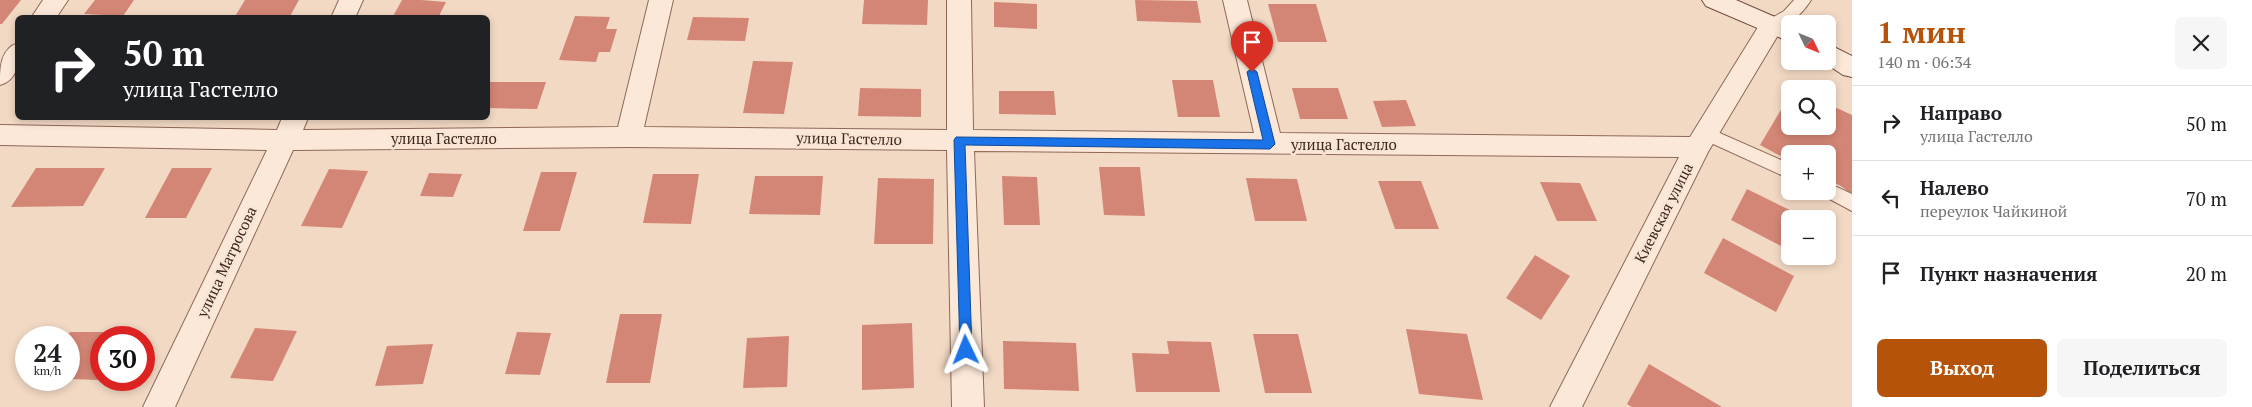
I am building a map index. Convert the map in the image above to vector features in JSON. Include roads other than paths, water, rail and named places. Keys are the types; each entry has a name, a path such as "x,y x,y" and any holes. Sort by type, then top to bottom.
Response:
{"street":[{"path":"45,15 56,0"},
{"path":"344,15 351,0"},
{"path":"629,137 661,0"},
{"path":"958,0 968,407"},
{"path":"1235,0 1270,144"},
{"path":"1714,0 1781,29"},
{"name":"Киевская улица","path":"1566,407 1702,140 1781,29"},
{"path":"0,76 15,56"},
{"path":"1836,58 1852,68"},
{"name":"улица Гастелло","path":"0,135 290,129 629,137 1270,144 1702,140"},
{"name":"улица Матросова","path":"159,407 290,129"}],"lane":[{"path":"1789,15 1803,0"},
{"path":"1702,140 1781,169"},
{"path":"1836,194 1852,204"}]}
